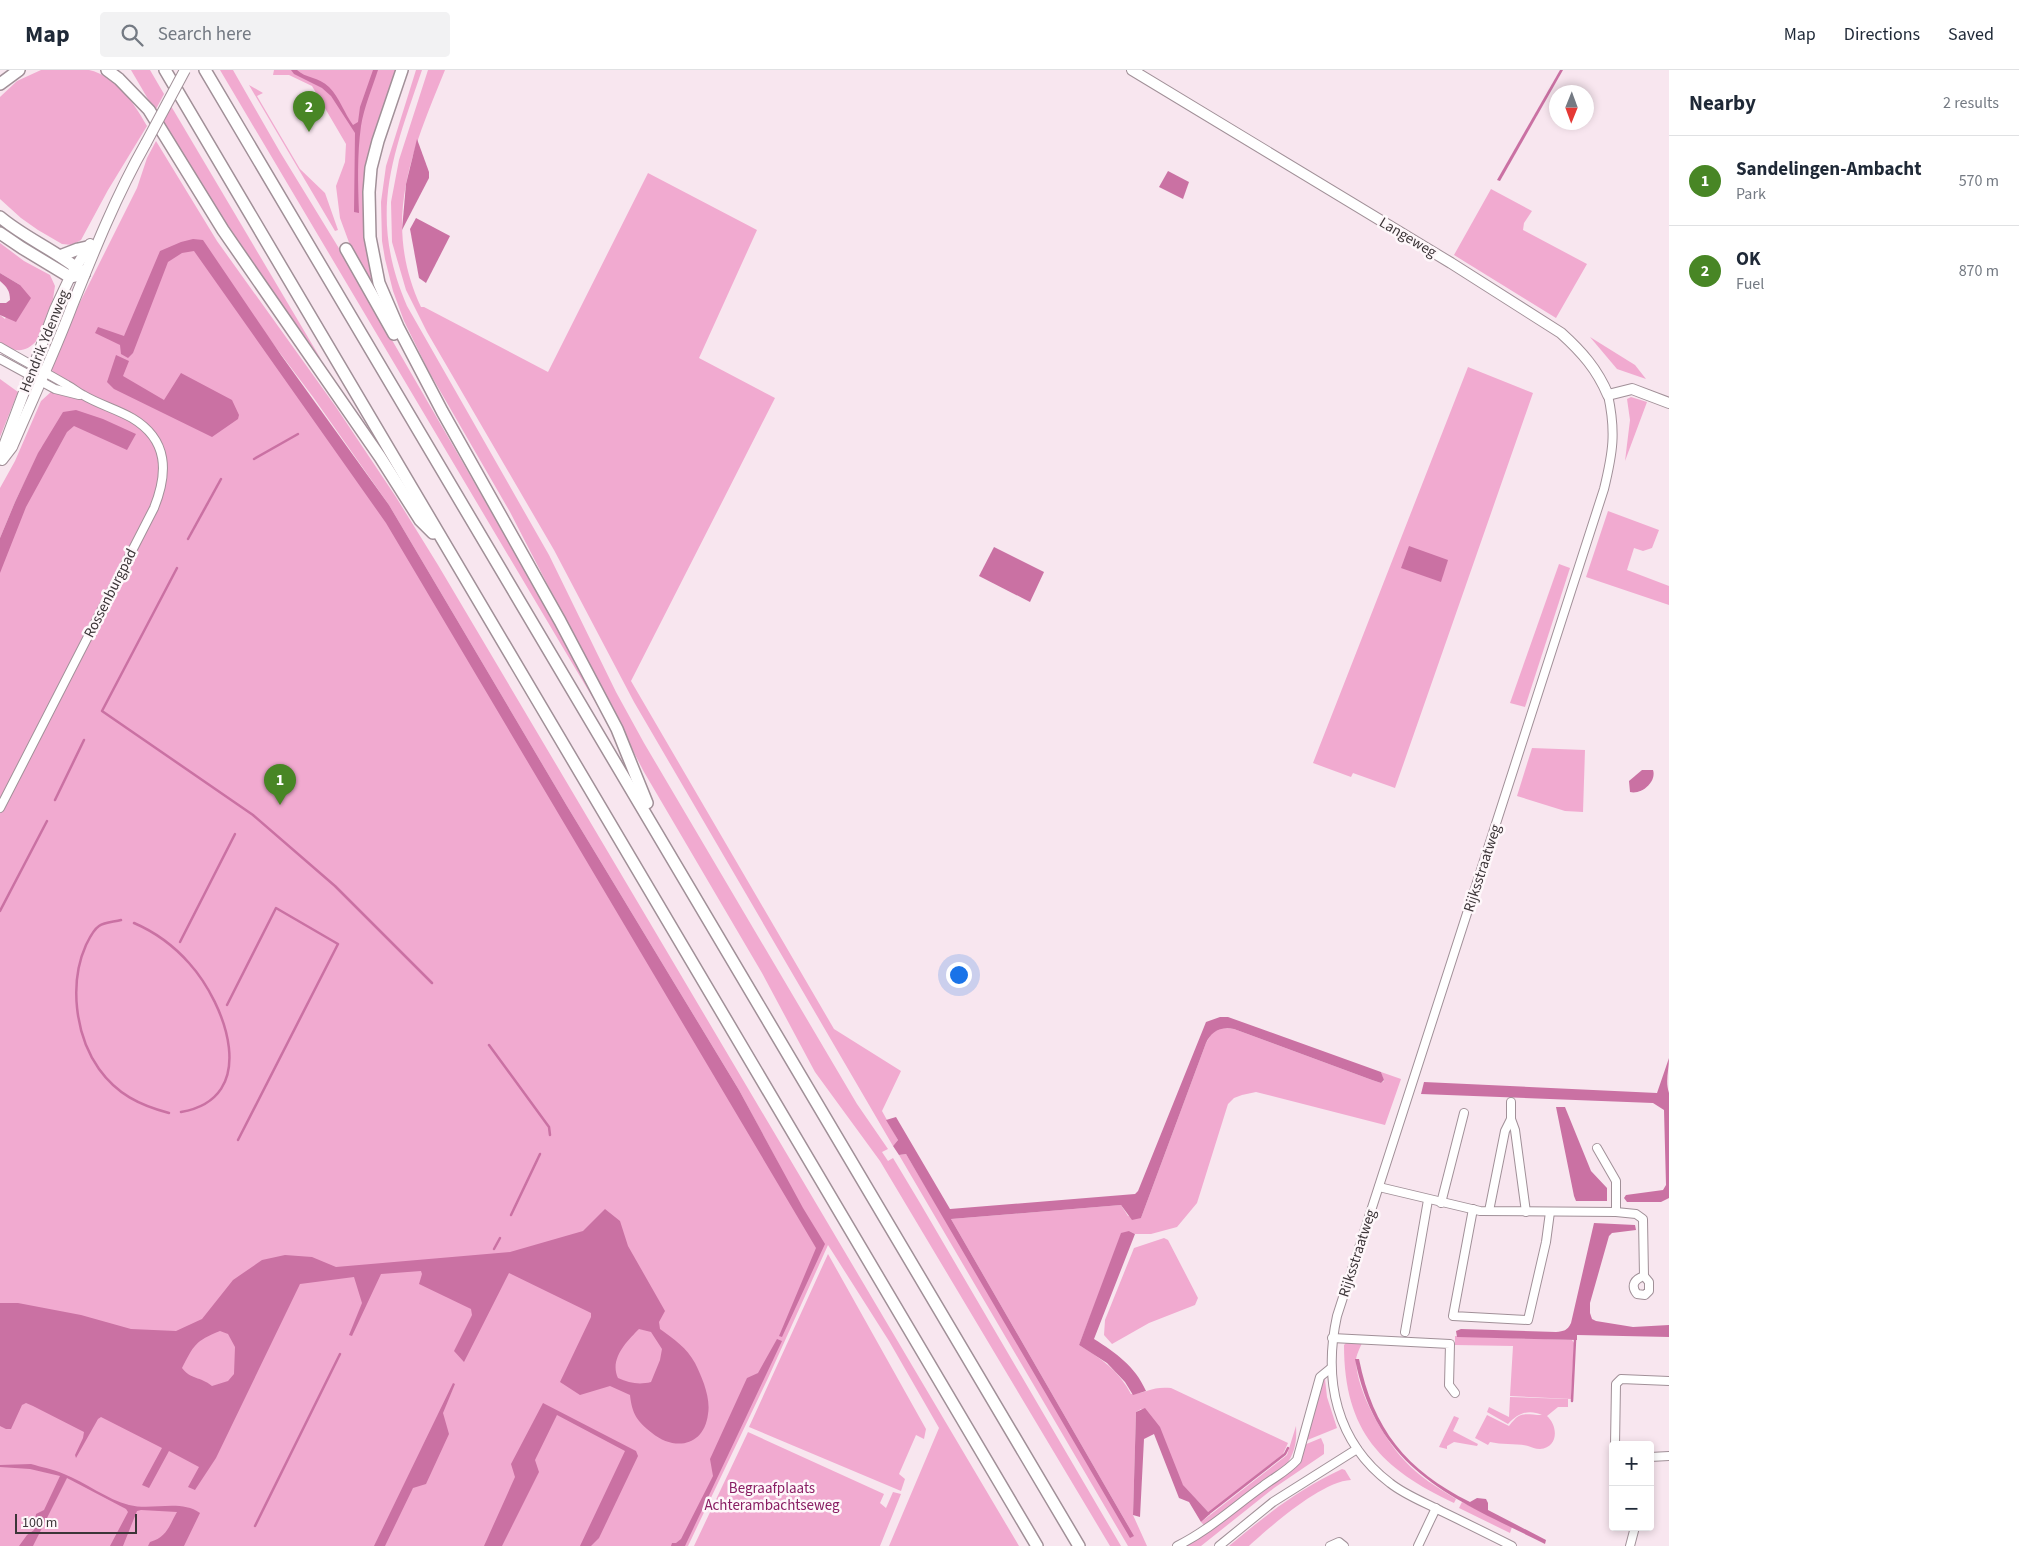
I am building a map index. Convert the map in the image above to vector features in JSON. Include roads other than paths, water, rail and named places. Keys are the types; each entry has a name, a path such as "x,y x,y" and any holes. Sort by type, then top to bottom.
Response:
{"highway":[{"path":"0,84 19,70"},
{"path":"107,70 119,79 149,110 223,230 380,457 420,520 444,544"},
{"path":"165,70 1037,1546"},
{"path":"205,70 1079,1546"},
{"path":"402,70 371,168 368,212 370,238 376,272 383,294 442,411 560,621 617,729 662,840"},
{"path":"0,217 21,234 60,256 77,272"},
{"path":"0,232 22,248 77,272"},
{"path":"60,256 87,247"},
{"path":"346,249 392,331 442,411"}],"main road":[{"name":"Hendrik Ydenweg","path":"1,462 12,447 73,305 77,272 95,252 102,229 186,70"},
{"name":"Langeweg","path":"1132,70 1451,263 1561,333 1594,366 1608,394"},
{"name":"Hendrik Ydenweg","path":"1,462 5,442 31,370 87,247 102,229"},
{"path":"1608,394 1632,388 1669,403"}],"street":[{"path":"0,347 31,370"},
{"path":"0,359 31,370"},
{"name":"Rossenburgpad","path":"0,808 154,508 162,489 164,471 162,456 151,435 132,418 83,395 44,372 31,370"},
{"name":"Rossenburgpad","path":"31,370 40,382 55,389 83,395"},
{"path":"93,400 97,392"},
{"name":"Rijksstraatweg","path":"1512,1546 1391,1484 1373,1468 1358,1449 1338,1409 1331,1368 1332,1338 1337,1316 1604,489 1614,439 1613,416 1608,394"},
{"path":"1511,1102 1511,1119 1515,1130 1526,1212"},
{"path":"1441,1203 1464,1113"},
{"path":"1489,1211 1505,1131 1511,1119"},
{"path":"1597,1148 1616,1181 1616,1212"},
{"path":"1379,1187 1441,1203 1489,1211 1616,1212 1636,1214 1642,1219 1644,1276"},
{"path":"1404,1332 1428,1200"},
{"path":"1472,1209 1453,1316 1464,1318 1528,1320 1546,1242 1550,1212"},
{"path":"1332,1338 1450,1344 1448,1385 1455,1393"},
{"path":"1177,1546 1197,1535 1265,1484 1290,1468 1297,1460 1320,1377 1331,1368"},
{"path":"1615,1441 1616,1384 1618,1381 1621,1379 1669,1381"},
{"path":"1219,1546 1281,1496 1358,1449"},
{"path":"1654,1457 1669,1456"},
{"path":"1418,1546 1436,1508"},
{"path":"1630,1546 1634,1531"},
{"path":"1330,1546 1339,1542 1344,1546"}],"waterway":[{"path":"254,459 298,434"},
{"path":"188,539 221,479"},
{"path":"177,568 102,711 253,815 335,886 432,983"},
{"path":"55,800 84,740"},
{"path":"0,911 47,821"},
{"path":"180,942 235,834"},
{"path":"227,1005 276,908 338,944 238,1140"},
{"path":"121,920 99,926 93,932 86,945 77,976 76,992 80,1025 84,1041 91,1055 99,1069 113,1085 138,1102 169,1113"},
{"path":"134,923 177,950 189,963 203,981 215,1002 224,1024 229,1048 228,1070 221,1089 206,1103 181,1112"},
{"path":"489,1045 549,1127 550,1135"},
{"path":"511,1215 540,1154"},
{"path":"494,1249 500,1238"},
{"path":"1572,1401 1575,1340"},
{"path":"255,1526 340,1354"},
{"path":"1209,1513 1285,1454 1288,1448"}],"place":[{"name":"OK","path":"309,132"},
{"name":"Sandelingen-Ambacht","path":"280,805"}],"park label":[{"name":"Begraafplaats Achterambachtseweg","path":"772,1496"}]}
